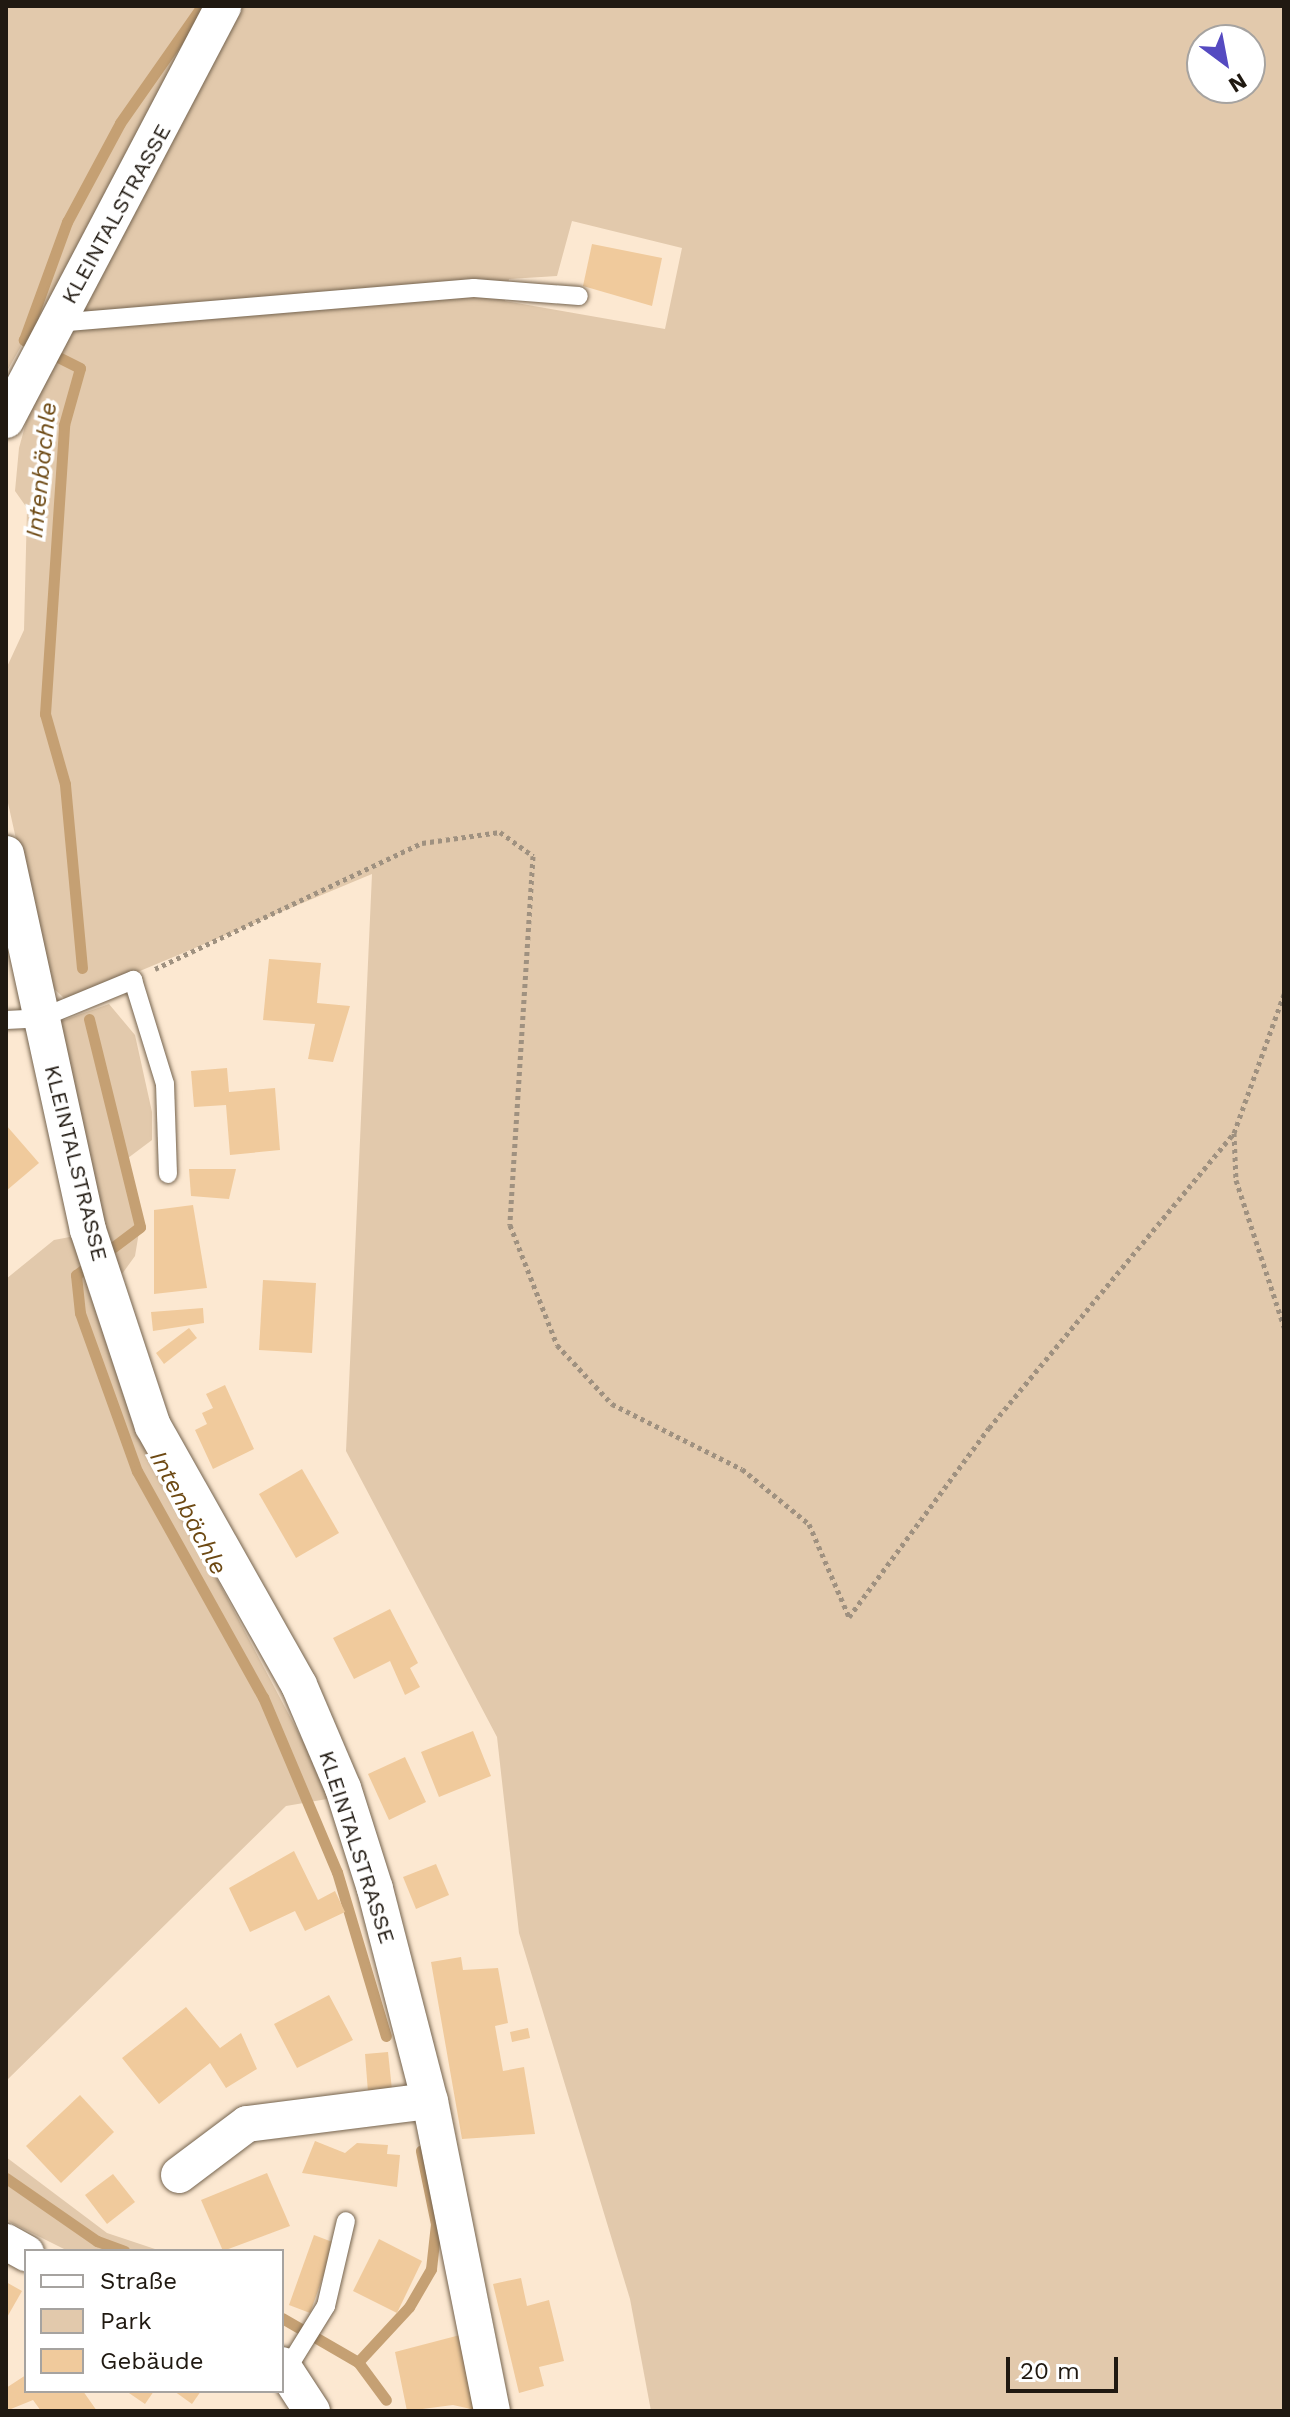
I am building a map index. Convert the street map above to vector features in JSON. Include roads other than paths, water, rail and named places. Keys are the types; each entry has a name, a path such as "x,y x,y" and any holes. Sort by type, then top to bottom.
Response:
{"street":[{"name":"KLEINTALSTRASSE","path":"10,409 190,82 223,6"},
{"name":"KLEINTALSTRASSE","path":"6,854 24,1019 88,1230 153,1426 299,1685 343,1788 430,2101 492,2411"},
{"path":"179,2175 247,2124 430,2101"},
{"path":"6,2242 24,2252"},
{"path":"291,2358 312,2411"}],"lane":[{"path":"51,332 474,288 579,296"},
{"path":"24,1019 133,980 165,1084 168,1174"},
{"path":"291,2358 324,2311 346,2221"}],"waterway":[{"name":"Intenbächle","path":"82,968 65,784 45,714 64,425 80,368 24,340 67,222 120,123 202,6"},
{"name":"Intenbächle","path":"89,1019 140,1227 76,1275 80,1313 137,1471 263,1697 337,1872 386,2036"},
{"name":"Intenbächle","path":"358,2362 409,2307 431,2269 436,2224 421,2151"},
{"path":"6,2178 97,2241 119,2249"},
{"path":"284,2319 358,2362 386,2400"}]}
